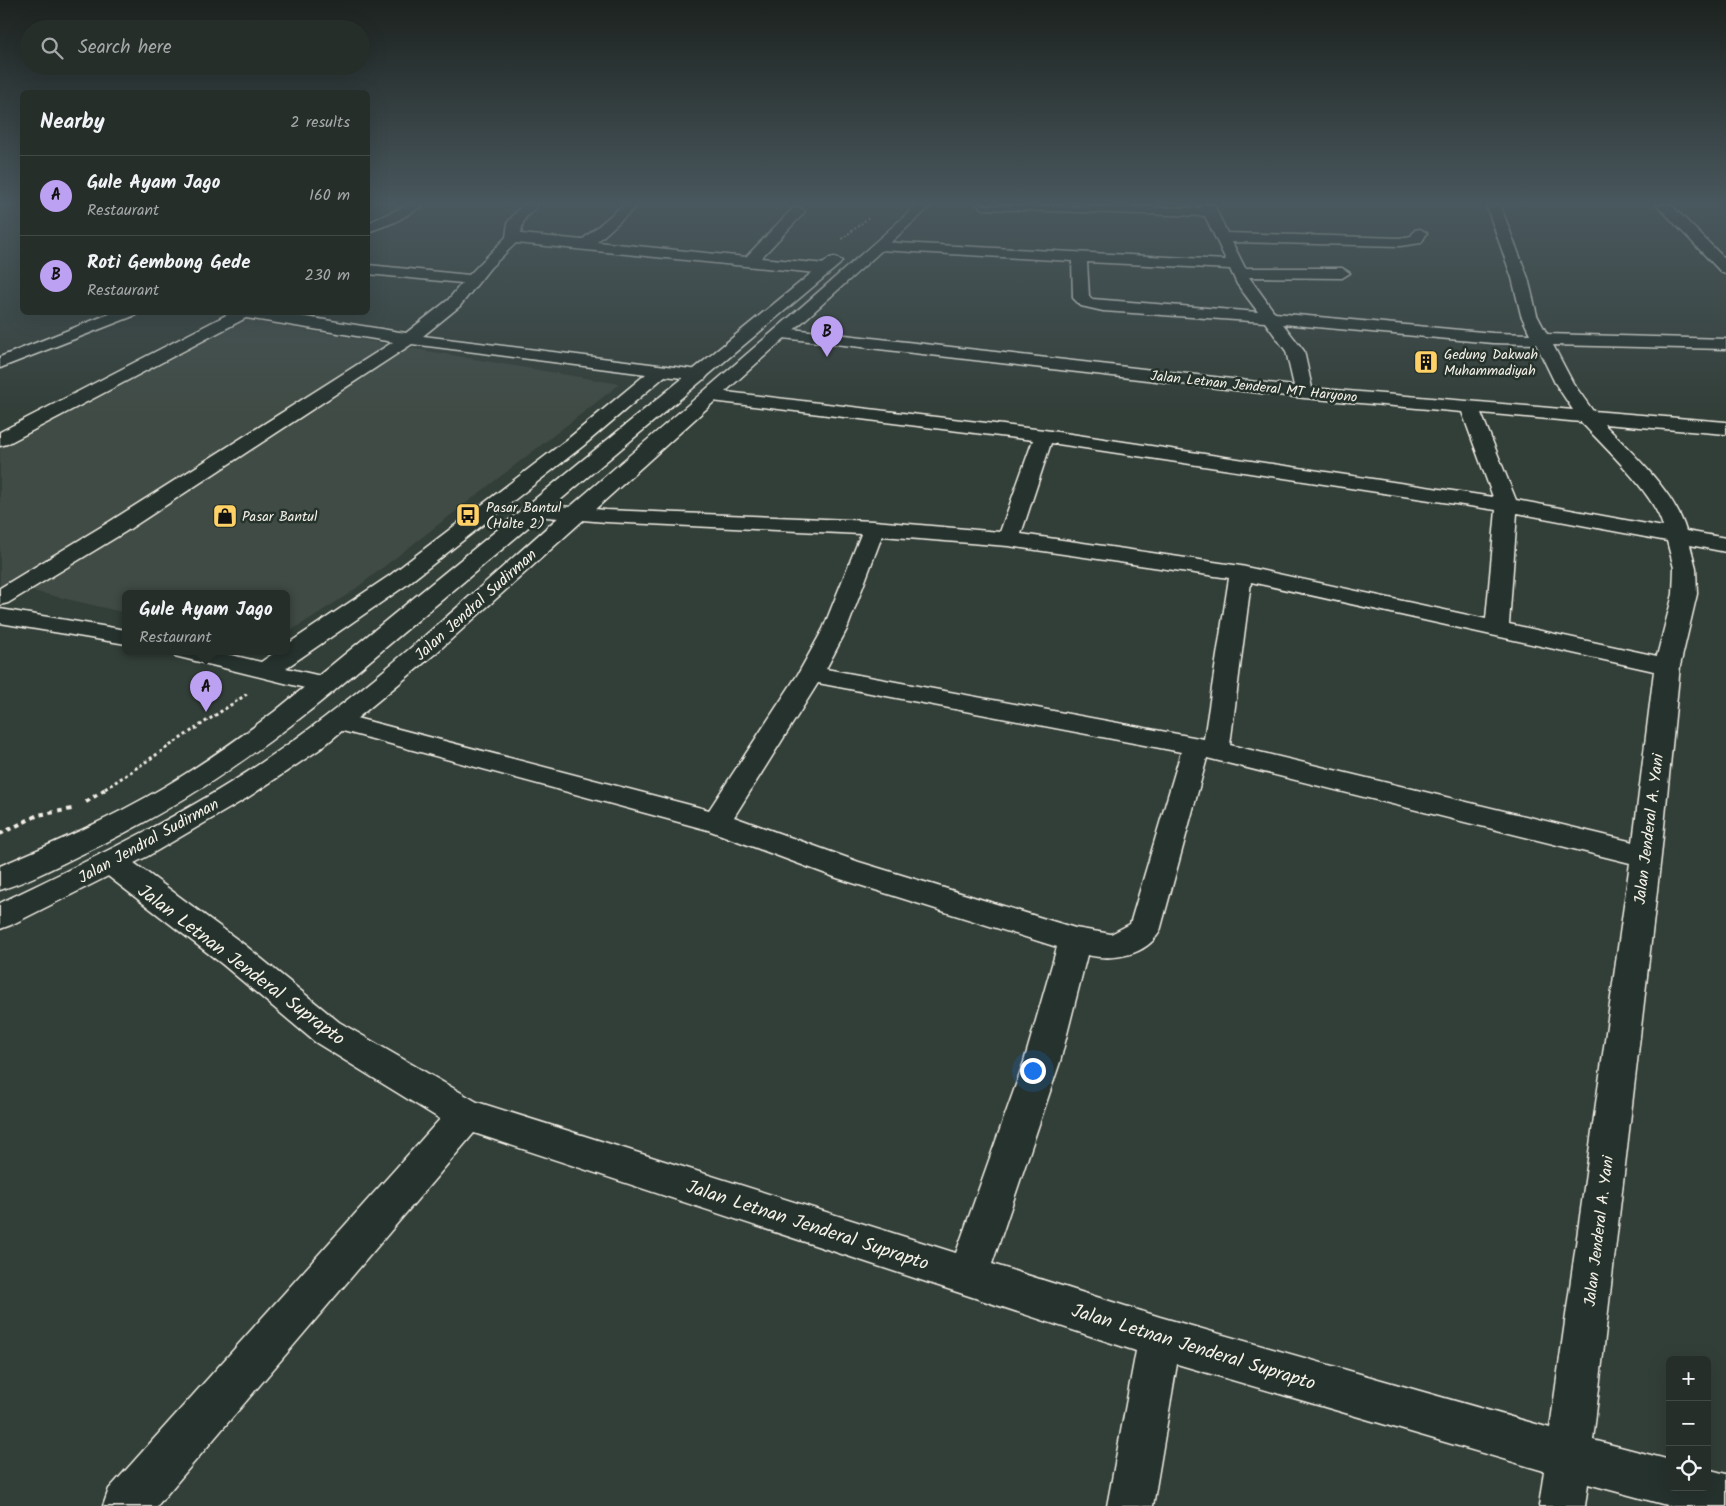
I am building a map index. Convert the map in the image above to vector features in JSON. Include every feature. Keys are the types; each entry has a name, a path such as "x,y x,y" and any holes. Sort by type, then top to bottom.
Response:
{"street":[{"path":"429,275 474,280"},
{"path":"0,598 117,527 409,339 454,303 477,275"},
{"path":"813,275 825,278"},
{"name":"Jalan Jendral Sudirman","path":"0,917 111,862 192,818 270,770 337,721 427,649 577,513 783,333 828,275"},
{"name":"Jalan Jendral Sudirman","path":"0,879 153,806 191,783 264,732 325,685 699,375 830,275"},
{"path":"1080,275 1081,298 1087,303 1455,336 1726,344"},
{"path":"1240,275 1256,301 1295,351 1304,393"},
{"name":"Jalan Jenderal A. Yani","path":"1519,275 1529,315 1564,383 1588,418 1638,472 1671,515 1686,568 1685,594 1667,666 1646,856 1562,1506"},
{"path":"0,363 122,315"},
{"path":"0,440 240,315"},
{"path":"257,315 409,339 699,375"},
{"name":"Jalan Letnan Jenderal MT Haryono","path":"783,333 1304,393 1726,428"},
{"path":"272,673 397,581 576,442 660,371"},
{"path":"710,396 1044,436 1507,506 1726,545"},
{"path":"1469,406 1507,506 1497,627"},
{"path":"1008,539 1044,436"},
{"path":"535,510 874,528 1008,539 1241,574 1497,627 1667,666"},
{"path":"716,822 811,674 835,629 874,528"},
{"path":"337,721 716,822 848,870 1074,940 1103,947 1124,946 1144,931 1206,748 1241,574"},
{"path":"0,616 122,637"},
{"path":"200,655 325,685"},
{"path":"811,674 1206,748 1646,856"},
{"name":"Jalan Letnan Jenderal Suprapto","path":"111,862 234,955 327,1032 444,1103 468,1115 968,1274 1160,1338 1569,1456 1666,1482"},
{"path":"968,1274 1042,1062 1074,940"},
{"path":"126,1506 468,1115"},
{"path":"1130,1506 1160,1338"},
{"path":"1703,1491 1726,1497"}],"path":[{"path":"82,804 248,694 272,673"},
{"path":"0,834 38,815 76,808"}],"shaded area":[{"name":"Pasar Bantul","path":"241,319 620,384 350,593 290,631 290,590 122,590 122,612 20,588 0,600 0,445"}],"place":[{"name":"Roti Gembong Gede","path":"827,357"},
{"name":"Gedung Dakwah Muhammadiyah","path":"1426,362"},
{"name":"Pasar Bantul (Halte 2)","path":"468,515"},
{"name":"Pasar Bantul","path":"225,516"},
{"name":"Gule Ayam Jago","path":"206,712"}]}
